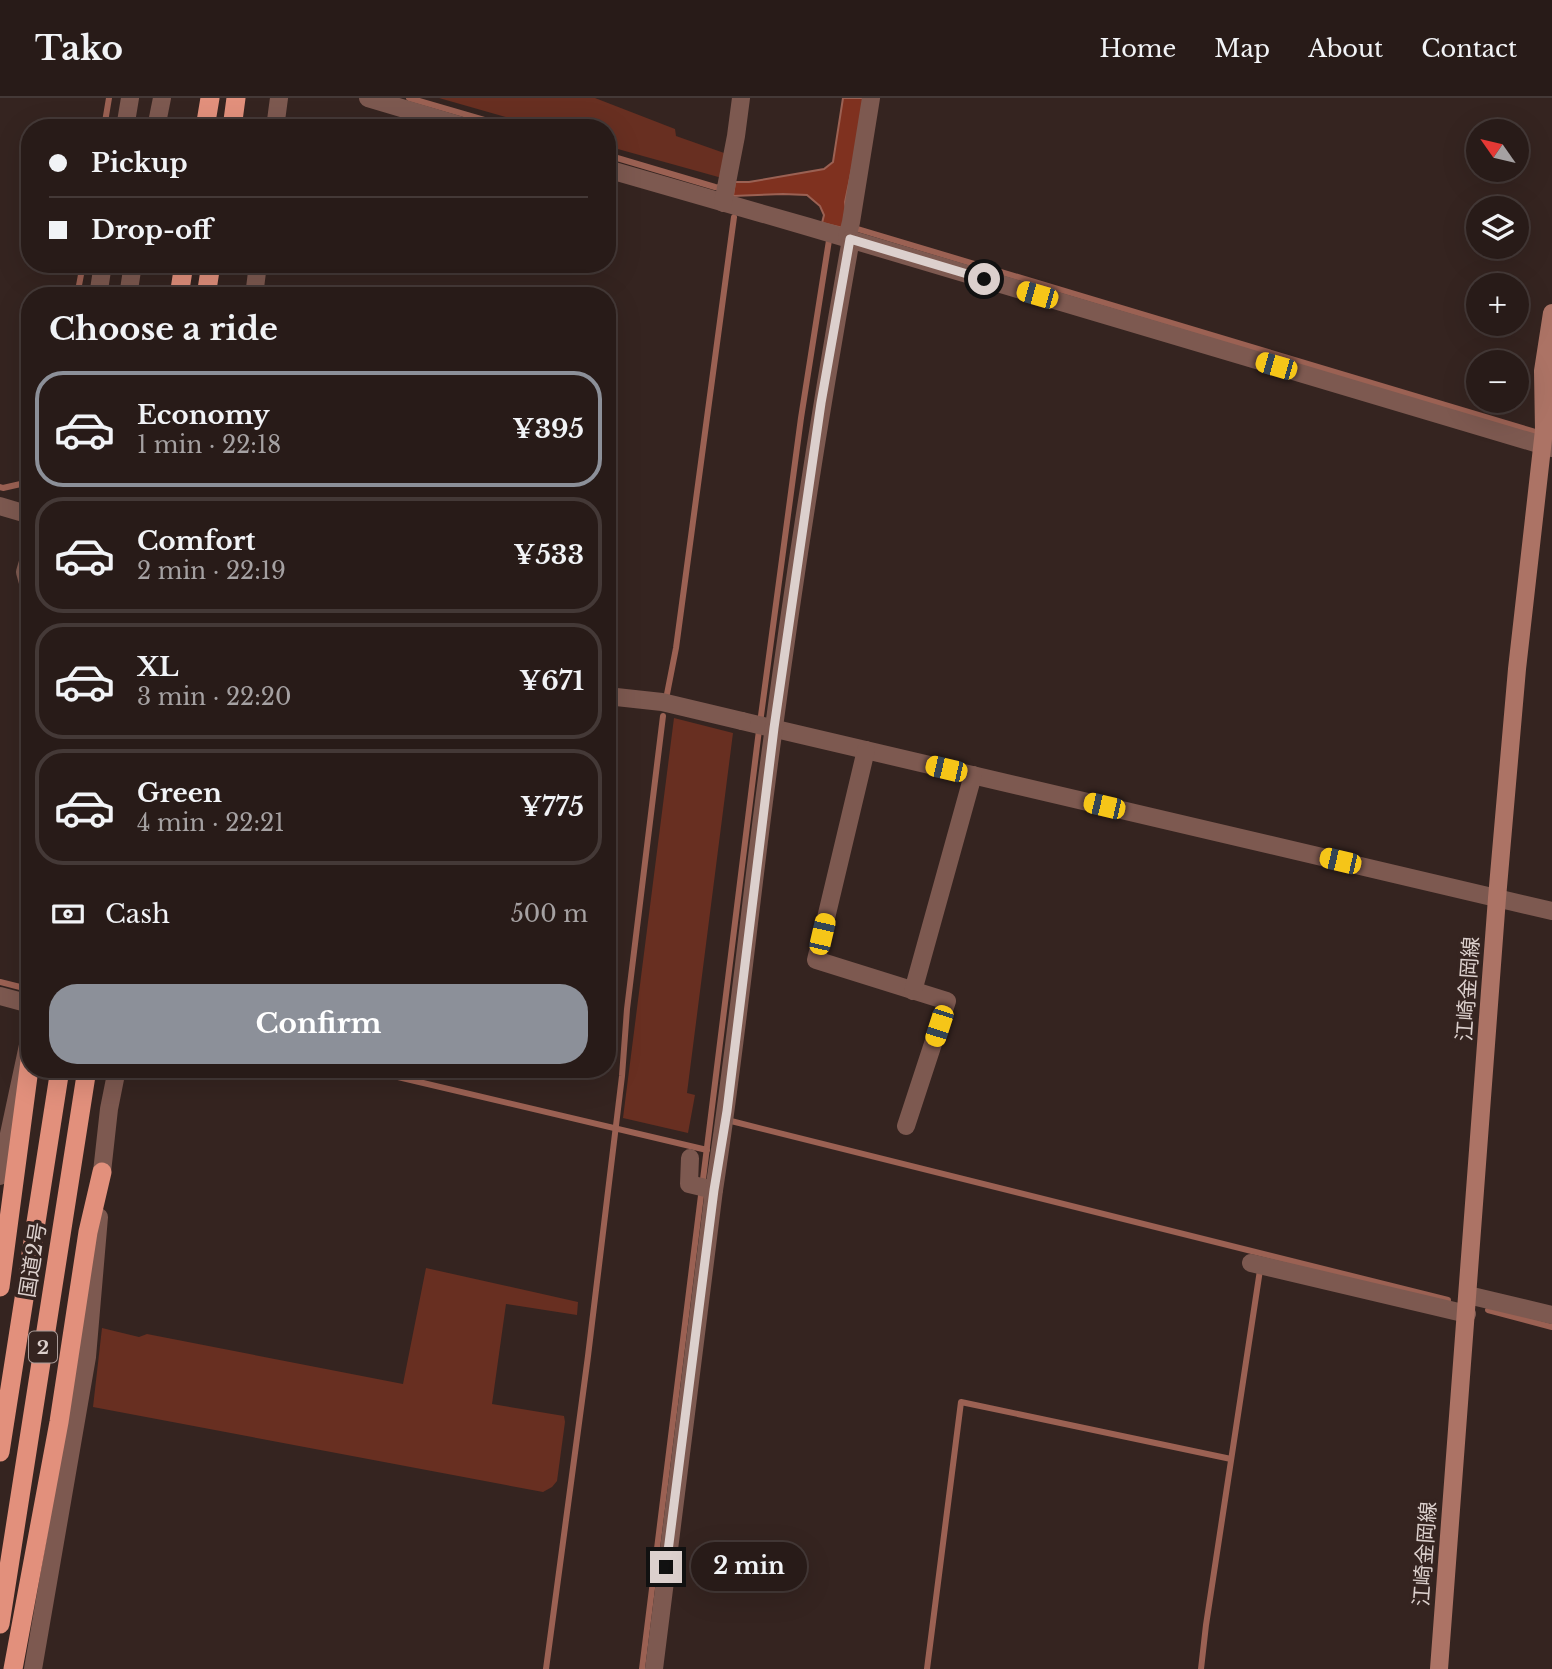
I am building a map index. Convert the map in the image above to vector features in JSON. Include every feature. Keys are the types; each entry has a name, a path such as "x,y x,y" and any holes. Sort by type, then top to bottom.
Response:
{"highway":[{"path":"206,119 210,98"},
{"path":"233,119 236,98"},
{"path":"0,1287 28,1078"},
{"name":"国道2号","path":"0,1452 59,1078"},
{"name":"国道2号","path":"0,1624 86,1078"},
{"path":"13,1669 59,1422 88,1232 102,1172"}],"main road":[{"name":"江崎金岡線","path":"1439,1669 1497,898 1517,669 1545,441 1543,371 1552,313"}],"street":[{"path":"126,119 130,98"},
{"path":"158,119 162,98"},
{"path":"276,119 279,98"},
{"path":"368,98 439,119"},
{"path":"725,193 741,98"},
{"path":"654,1669 705,1188 725,1119 772,728 821,403 843,233 871,98"},
{"path":"616,171 725,193 843,233 1545,441"},
{"path":"0,506 21,512"},
{"path":"616,697 662,702 1552,911"},
{"path":"866,750 816,960 947,1001 906,1126"},
{"path":"913,990 973,775"},
{"path":"0,996 21,1002"},
{"path":"0,1176 21,1078"},
{"path":"33,1669 87,1357 102,1172 115,1078"},
{"path":"690,1158 689,1184 705,1188"},
{"path":"1251,1263 1467,1314"},
{"path":"1468,1295 1552,1315"}],"shaded area":[{"path":"439,98 595,98 675,129 676,136 727,154 722,178 616,149 616,119 512,119"},
{"path":"843,98 867,98 845,202 847,219 843,228 822,223 824,215 820,206 807,195 733,196 735,182 824,169 833,162"},
{"path":"674,718 733,733 687,1093 695,1095 688,1133 623,1118"},
{"path":"426,1268 578,1302 577,1315 506,1304 492,1404 564,1416 557,1481 543,1492 93,1407 102,1328 139,1337 147,1334 403,1384"}],"waterway":[{"path":"106,119 109,98"},
{"path":"409,98 481,119"},
{"path":"616,158 723,188"},
{"path":"667,694 676,648 734,217"},
{"path":"851,227 1552,437"},
{"path":"642,1669 758,738 801,418 830,234"},
{"path":"79,287 81,273"},
{"path":"0,487 21,484"},
{"path":"546,1669 588,1356 663,716"},
{"path":"0,982 21,987"},
{"path":"402,1078 707,1150"},
{"path":"727,1120 1448,1300"},
{"path":"1201,1669 1260,1270"},
{"path":"1488,1310 1552,1327"},
{"path":"927,1669 961,1402 1231,1459"}],"route":[{"path":"666,1567 714,1190 727,1111 774,728 821,403 850,239 984,279"}]}
